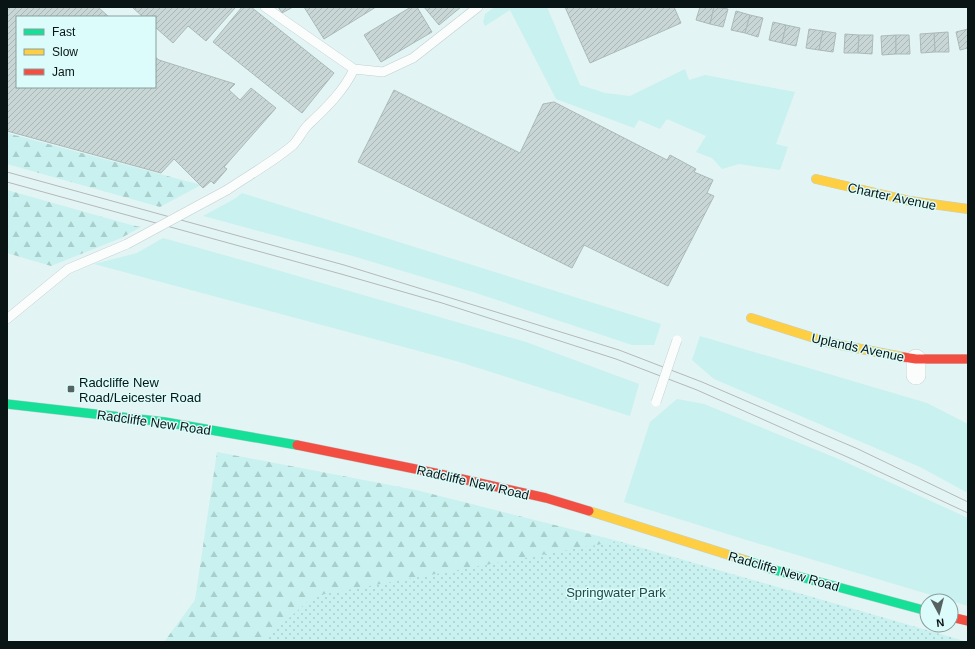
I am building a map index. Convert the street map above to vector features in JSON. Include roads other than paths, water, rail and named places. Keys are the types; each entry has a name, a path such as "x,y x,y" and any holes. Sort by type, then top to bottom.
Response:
{"main road":[{"name":"Charter Avenue","path":"816,179 894,198 950,208 968,209"},
{"name":"Uplands Avenue","path":"751,318 830,343 916,367 968,359"},
{"name":"Radcliffe New Road","path":"7,404 165,422 321,449 440,474 546,498 772,569 919,609"}],"lane":[{"path":"265,7 354,69 383,72 413,58 478,7"},
{"path":"7,319 68,269 127,244 227,190 273,160 294,144 302,131 328,107 349,80 354,69"},
{"path":"656,402 677,340"}],"tram line":[{"path":"7,172 344,265 619,350 702,382 858,449 968,502"},
{"path":"7,182 442,303 616,359 697,390 968,513"}],"place":[{"name":"Radcliffe New Road/Leicester Road","path":"71,389"}],"park label":[{"name":"Springwater Park","path":"616,592"}]}
